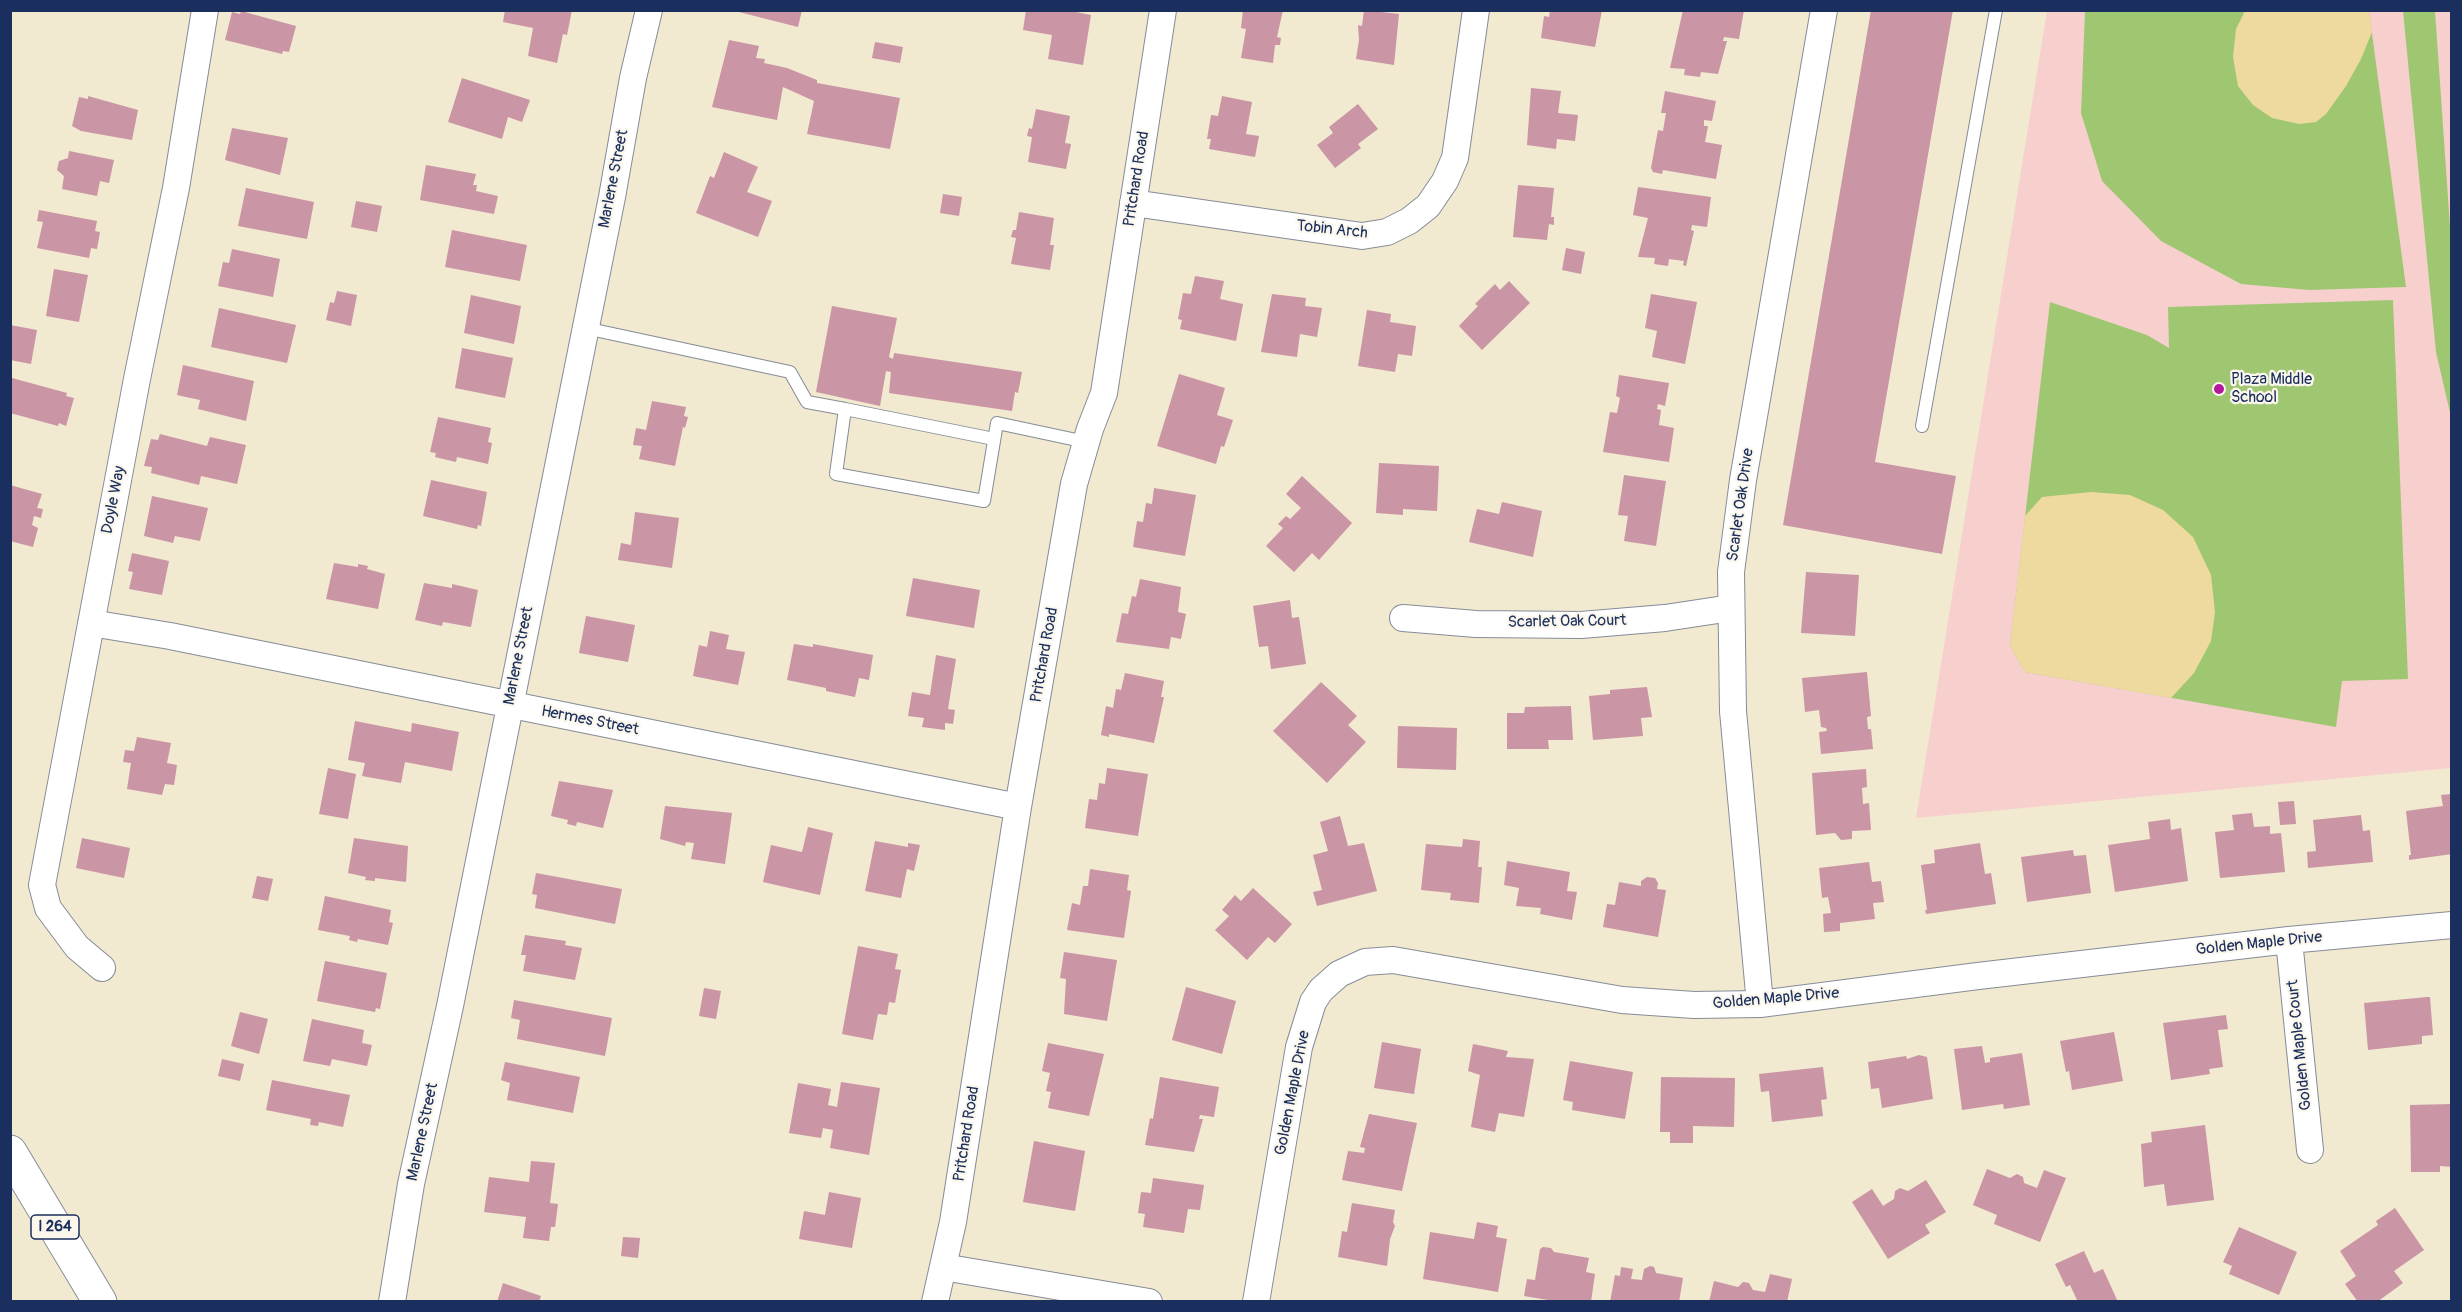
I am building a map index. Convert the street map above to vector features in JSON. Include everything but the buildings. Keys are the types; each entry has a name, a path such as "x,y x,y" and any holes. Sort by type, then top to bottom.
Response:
{"highway":[{"name":"I 264","path":"10,1152 100,1302"}],"street":[{"name":"Doyle Way","path":"102,968 77,946 48,908 42,885 137,379 176,188 205,10"},
{"name":"Marlene Street","path":"392,1302 411,1184 450,1006 633,78 649,10"},
{"name":"Pritchard Road","path":"935,1302 953,1222 1018,807 1074,484 1104,393 1163,10"},
{"name":"Tobin Arch","path":"1133,203 1362,236 1387,232 1409,221 1428,206 1445,181 1455,158 1476,10"},
{"name":"Scarlet Oak Drive","path":"1760,1004 1733,711 1731,572 1743,480 1824,10"},
{"name":"Scarlet Oak Court","path":"1403,618 1476,624 1581,625 1665,618 1731,608"},
{"name":"Hermes Street","path":"91,622 1018,807"},
{"name":"Golden Maple Drive","path":"1256,1302 1299,1047 1313,1002 1321,990 1339,974 1365,962 1393,960 1622,1000 1694,1005 1760,1004 2289,940 2451,925"},
{"name":"Golden Maple Court","path":"2289,940 2310,1150"},
{"path":"943,1267 1149,1302"}],"lane":[{"path":"1922,426 1996,10"},
{"path":"585,328 790,372 807,402 993,439"},
{"path":"845,409 836,474 984,501 997,423 1086,442"}],"shaded area":[{"name":"Plaza Middle School","path":"2047,11 2451,11 2451,768 1916,818"}],"green space":[{"path":"2085,11 2369,11 2406,287 2309,290 2241,284 2161,241 2102,181 2081,113"},
{"path":"2403,11 2435,11 2451,241 2451,417 2436,352"},
{"path":"2393,300 2408,679 2342,681 2336,727 2025,672 2010,646 2050,302 2147,335 2169,348 2168,307"}],"sand":[{"path":"2245,11 2369,11 2372,32 2361,59 2346,86 2326,114 2316,122 2299,124 2272,118 2253,105 2238,86 2233,57 2236,29"},
{"path":"2091,492 2130,495 2163,510 2193,537 2211,575 2215,612 2211,641 2194,673 2171,698 2025,672 2010,646 2025,516 2042,497"}],"place":[{"name":"Plaza Middle School","path":"2219,389"}]}
